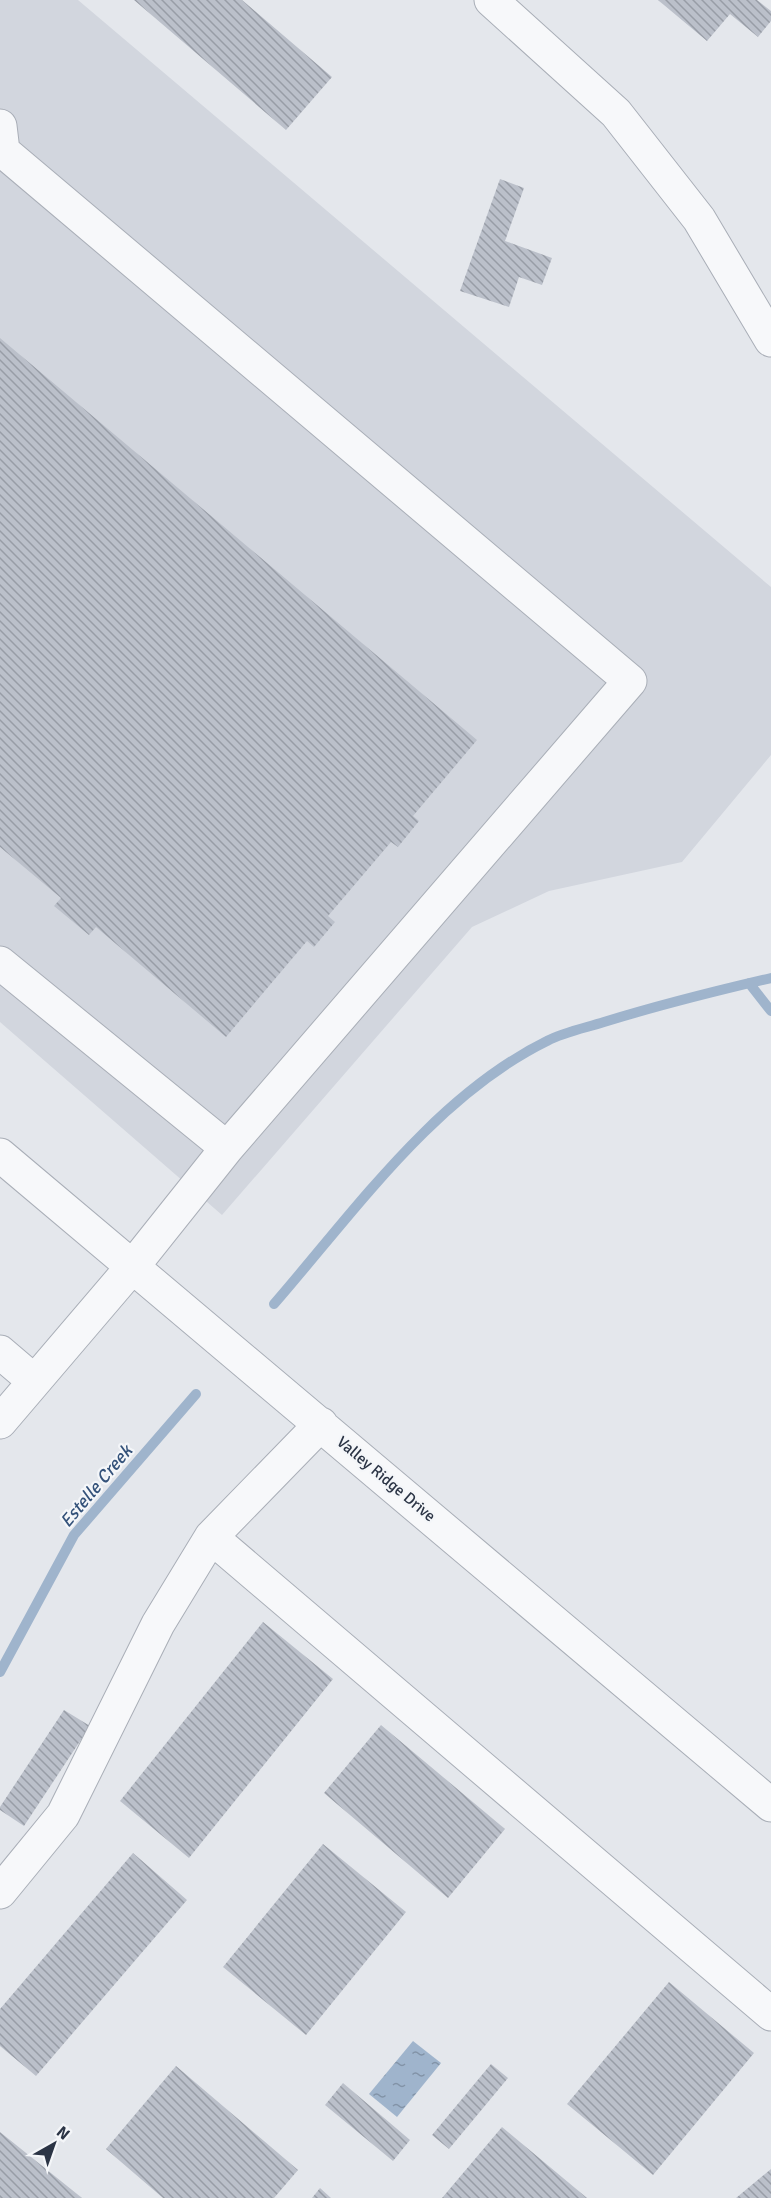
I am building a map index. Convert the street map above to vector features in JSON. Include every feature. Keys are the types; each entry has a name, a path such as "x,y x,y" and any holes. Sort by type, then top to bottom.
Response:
{"street":[{"path":"491,0 616,113 699,219 771,340"},
{"path":"0,1422 133,1266 227,1148 630,681 1,142"},
{"path":"0,963 227,1148"},
{"name":"Valley Ridge Drive","path":"0,1155 771,1805"},
{"path":"0,1352 34,1382"},
{"path":"0,1892 63,1815 158,1624 211,1537 321,1424"},
{"path":"211,1537 771,2014"}],"shaded area":[{"path":"0,0 78,0 771,587 771,755 682,862 549,891 472,927 222,1215 0,1022"}],"water":[{"path":"413,2041 441,2063 397,2117 369,2094"}],"building":[{"path":"134,0 242,0 332,77 286,130"},
{"path":"658,0 757,0 771,11 771,21 758,37 730,14 707,41"},
{"path":"500,179 524,188 505,241 552,258 542,285 519,277 509,307 460,291"},
{"path":"0,338 477,740 413,816 419,821 398,847 391,842 328,916 335,922 314,947 307,941 226,1037 96,927 89,935 54,906 61,898 0,847"},
{"path":"263,1622 333,1679 189,1858 120,1801"},
{"path":"64,1710 90,1726 24,1826 0,1810 0,1807"},
{"path":"381,1725 505,1829 448,1898 324,1793"},
{"path":"323,1844 406,1912 306,2035 223,1967"},
{"path":"133,1853 187,1900 36,2076 0,2046 0,2009"},
{"path":"669,1982 754,2053 653,2175 567,2104"},
{"path":"491,2064 508,2078 449,2149 432,2135"},
{"path":"176,2066 298,2170 274,2198 163,2198 106,2149"},
{"path":"343,2083 410,2140 393,2161 325,2105"},
{"path":"502,2127 587,2198 442,2198"},
{"path":"0,2132 82,2198 0,2198"},
{"path":"771,2169 771,2198 736,2198"},
{"path":"320,2188 331,2198 312,2198"}],"waterway":[{"path":"274,1304 398,1159 468,1092 506,1064 547,1041 567,1033 666,1004 771,978"},
{"path":"749,983 771,1011"},
{"name":"Estelle Creek","path":"0,1672 74,1535 196,1394"}]}
